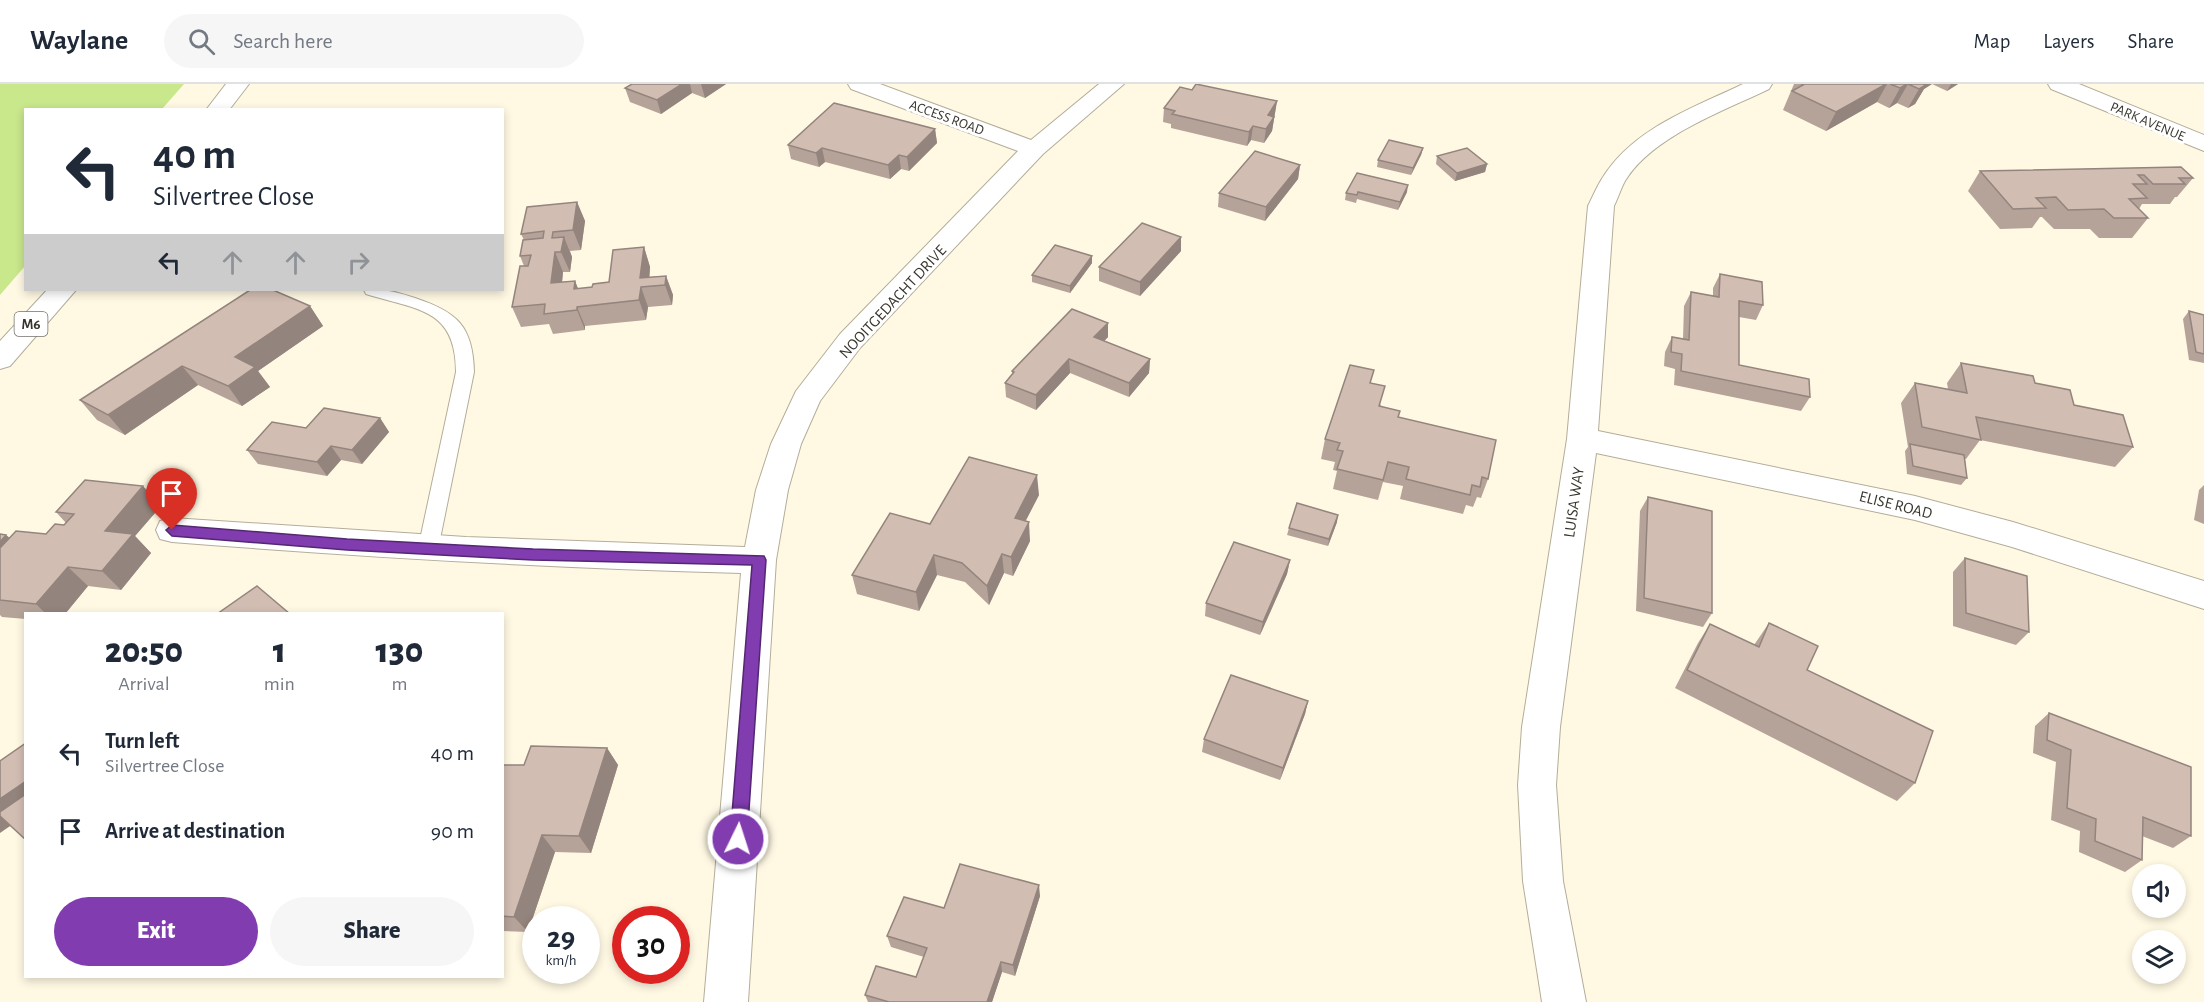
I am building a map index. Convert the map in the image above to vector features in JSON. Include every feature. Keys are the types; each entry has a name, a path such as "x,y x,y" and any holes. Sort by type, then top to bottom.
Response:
{"street":[{"path":"219,108 238,84"},
{"name":"ACCESS ROAD","path":"860,84 1034,149"},
{"name":"NOOITGEDACHT DRIVE","path":"726,1002 759,560 772,490 786,444 807,398 850,341 1034,149 1113,84"},
{"name":"LUISA WAY","path":"1564,1002 1543,881 1537,785 1541,728 1582,438 1601,206 1616,176 1636,153 1673,128 1761,84"},
{"name":"PARK AVENUE","path":"2059,84 2204,144"},
{"name":"M6","path":"0,359 61,291"},
{"name":"ELISE ROAD","path":"1582,438 1915,508 2013,535 2204,595"},
{"path":"172,530 428,549 759,560"}],"lane":[{"path":"375,291 445,316 459,333 465,354 465,372 428,549"}],"green space":[{"path":"0,84 184,84 163,108 24,108 24,267 0,295"}],"building":[{"path":"632,84 682,84 657,100 625,88"},
{"path":"1196,84 1277,101 1268,115 1274,117 1266,129 1253,126 1249,132 1172,114 1175,111 1164,108 1180,87 1192,90"},
{"path":"1801,84 1886,84 1836,112 1792,91 1803,85"},
{"path":"1890,84 1907,84 1900,88"},
{"path":"1908,84 1923,84 1926,85 1919,89"},
{"path":"834,103 935,129 907,157 899,155 888,165 822,148 816,153 788,145"},
{"path":"1389,140 1423,148 1413,168 1378,160"},
{"path":"1467,148 1487,164 1457,173 1437,156"},
{"path":"1255,151 1300,165 1266,207 1219,193"},
{"path":"2181,167 2193,178 2179,178 2185,184 2153,184 2144,175 2138,175 2147,184 2133,184 2147,198 2129,199 2148,218 2114,218 2104,209 2068,210 2056,197 2036,198 2046,208 2013,209 1980,171"},
{"path":"1357,173 1408,185 1400,202 1358,192 1357,195 1346,193"},
{"path":"577,202 573,230 553,232 552,238 564,237 561,252 555,252 551,283 575,281 574,289 609,282 613,250 644,247 640,278 666,276 665,285 641,287 639,300 577,307 577,310 544,314 545,304 512,307 520,266 528,266 531,255 520,256 523,240 543,238 544,231 521,234 527,207"},
{"path":"1142,223 1181,237 1140,282 1099,267"},
{"path":"1055,245 1092,256 1070,286 1032,275"},
{"path":"1720,274 1762,282 1763,305 1739,301 1739,365 1809,379 1810,397 1681,371 1682,354 1671,352 1672,337 1689,340 1691,292 1719,297"},
{"path":"248,291 275,291 310,306 235,357 255,367 228,386 182,366 108,415 80,400"},
{"path":"1072,309 1108,323 1094,337 1150,359 1129,383 1069,359 1036,395 1005,383 1014,372 1012,371"},
{"path":"2189,311 2204,315 2204,354 2196,352"},
{"path":"1961,363 2033,376 2035,383 2070,390 2074,405 2123,415 2133,447 1976,417 1981,440 1922,427 1915,383 1967,393"},
{"path":"1350,365 1374,370 1370,383 1385,386 1379,406 1400,411 1398,417 1496,440 1488,479 1482,477 1480,487 1472,485 1470,495 1406,479 1409,467 1388,462 1383,480 1337,469 1343,451 1337,450 1340,443 1325,439"},
{"path":"324,408 380,418 352,450 331,446 317,462 247,450 272,422 306,428"},
{"path":"1910,444 1964,455 1967,478 1913,466"},
{"path":"969,457 1037,475 1015,518 1029,522 1011,557 1002,554 987,586 962,563 934,555 916,592 852,575 890,513 930,524"},
{"path":"85,480 143,486 105,531 133,534 102,571 68,567 36,604 0,600 0,548 16,531 46,534 55,524 64,525 74,514 56,512"},
{"path":"1648,497 1712,511 1712,613 1644,598"},
{"path":"1297,503 1338,515 1329,539 1289,528"},
{"path":"0,534 6,535 0,542"},
{"path":"1234,542 1290,560 1263,622 1206,603"},
{"path":"1965,558 2027,576 2029,632 1966,613"},
{"path":"257,586 288,612 220,612"},
{"path":"1769,623 1818,646 1807,670 1933,731 1915,783 1687,670 1710,624 1759,647"},
{"path":"1231,675 1308,701 1283,768 1204,739"},
{"path":"2049,713 2191,767 2191,836 2143,817 2142,860 2095,841 2096,819 2067,808 2071,750 2047,740"},
{"path":"24,744 24,782 0,799 0,761"},
{"path":"531,746 607,748 579,836 542,835 514,917 504,916 504,765 524,765"},
{"path":"24,795 24,838 0,816 0,812"},
{"path":"960,864 1039,885 1013,965 1001,962 987,1002 889,1002 865,995 876,966 916,977 927,948 887,936 904,897 944,908"}],"route":[{"path":"172,530 347,544 533,554 759,560 738,839"}]}
